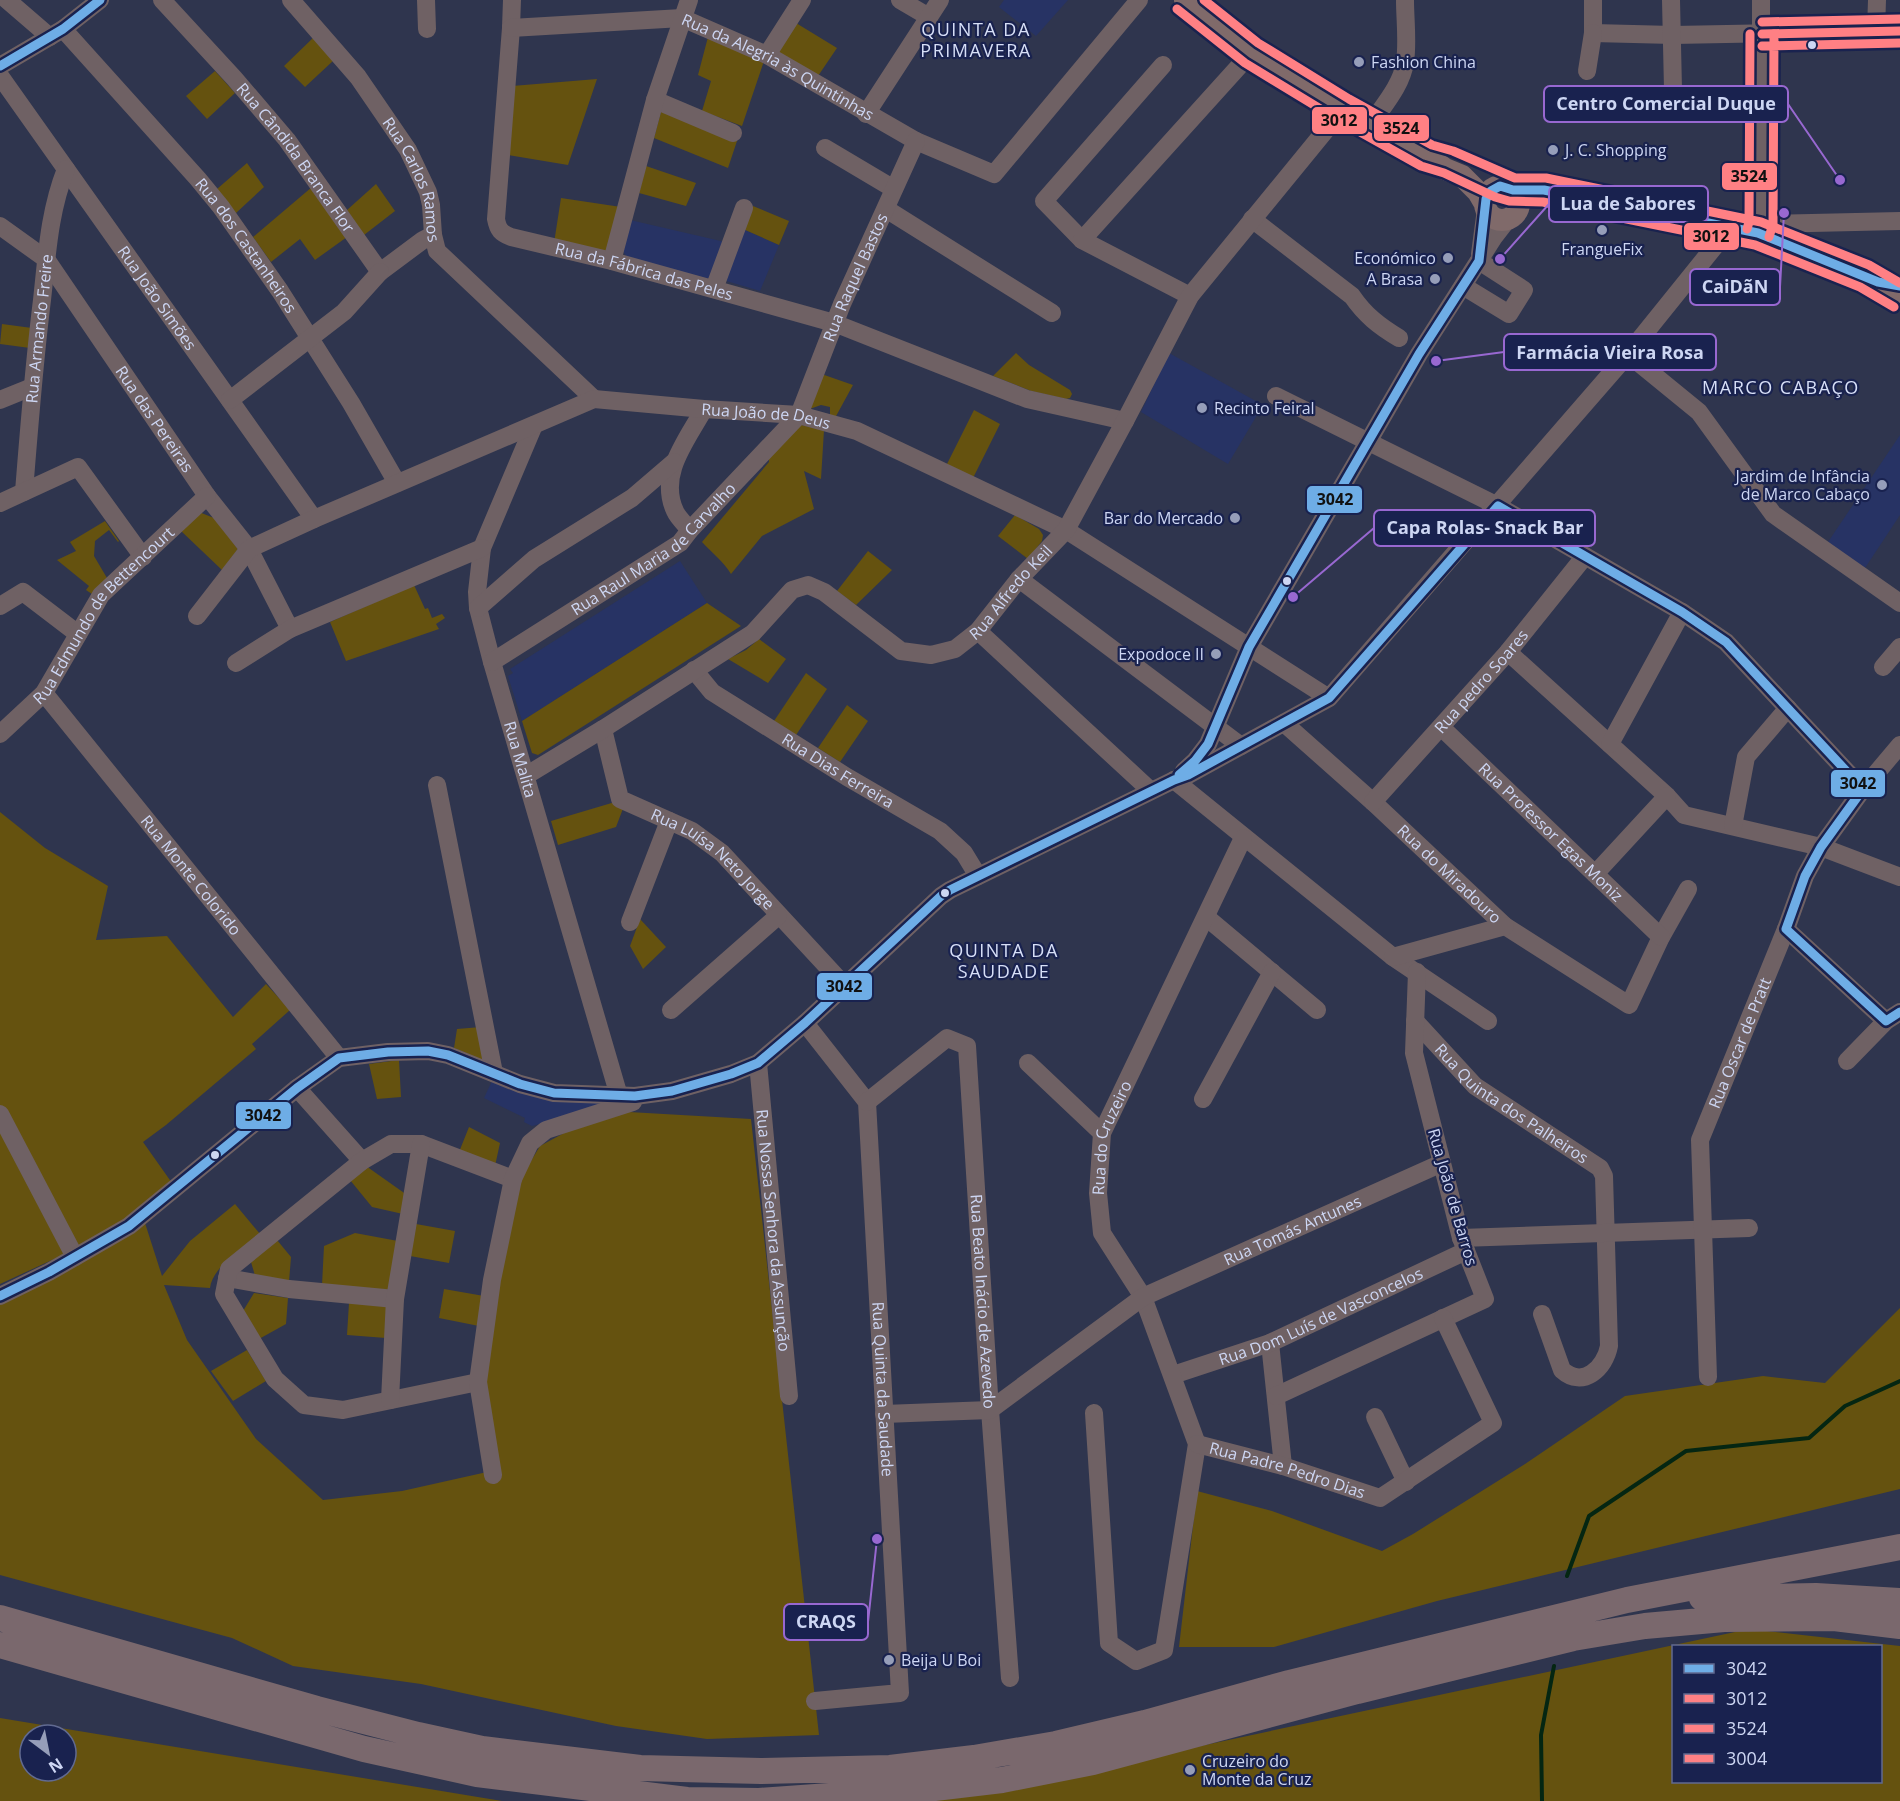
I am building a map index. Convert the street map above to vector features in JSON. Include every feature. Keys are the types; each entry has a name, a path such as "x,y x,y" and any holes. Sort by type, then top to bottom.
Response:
{"highway":[{"path":"0,1618 317,1709 418,1736 482,1749 640,1768 761,1771 890,1768 974,1758 1056,1744 1145,1723 1289,1683 1627,1600 1900,1547"},
{"path":"1627,1600 1816,1596 1900,1601"},
{"path":"0,1645 352,1746 477,1774 687,1800 759,1801 927,1789 1002,1780 1093,1762 1357,1690 1573,1638 1645,1626 1724,1619 1823,1618 1900,1626"}],"main road":[{"path":"1185,0 1251,53 1343,109 1427,156 1445,169 1462,176 1478,192 1493,217 1503,220 1509,202"},
{"path":"1427,156 1479,175 1509,202 1573,196 1724,226 1760,229 1878,282 1900,297"},
{"path":"1878,282 1900,286"}],"street":[{"path":"0,4 7,0"},
{"name":"Rua dos Castanheiros","path":"7,0 56,33 198,179 280,291 351,403 397,483"},
{"path":"0,66 56,33 100,0"},
{"name":"Rua Cândida Branca Flor","path":"162,0 287,140 380,272"},
{"name":"Rua Carlos Ramos","path":"291,0 358,77 408,150 428,192 437,251 594,399"},
{"path":"426,0 427,29"},
{"path":"512,0 512,28"},
{"path":"612,261 655,100 689,0"},
{"path":"767,55 802,0"},
{"path":"900,0 929,17"},
{"path":"866,114 940,0"},
{"name":"Rua da Alegria às Quintinhas","path":"512,28 682,18 767,55 916,141 994,174 1139,0"},
{"path":"1371,124 1403,73 1406,62 1405,0"},
{"path":"1587,71 1593,33 1593,0"},
{"path":"1671,0 1673,90"},
{"path":"1761,0 1760,229 1780,225 1900,221"},
{"path":"1876,31 1877,0"},
{"name":"Rua da Fábrica das Peles","path":"512,28 496,219 502,233 834,323 1027,399 1125,421"},
{"path":"1593,33 1673,35 1900,31"},
{"path":"1082,240 1251,53"},
{"path":"1163,65 1044,201 1082,240 1190,296"},
{"name":"Rua João Simões","path":"0,76 314,519"},
{"path":"655,100 733,133"},
{"name":"Rua Alfredo Keil","path":"526,775 603,729 753,633 792,590 808,585 824,592 901,651 931,655 955,649 978,631 1019,579 1066,530 1190,296 1343,109"},
{"name":"Rua Raquel Bastos","path":"799,415 834,323 916,141"},
{"path":"825,148 894,189"},
{"name":"Rua Armando Freire","path":"24,492 32,387 49,229 56,193 66,169"},
{"path":"1174,780 1195,761 1208,744 1249,647 1419,354 1479,261 1509,202"},
{"path":"1479,261 1486,207"},
{"path":"714,289 744,208"},
{"path":"886,208 1052,313"},
{"path":"1252,219 1352,296 1376,323 1399,338"},
{"name":"Rua das Pereiras","path":"0,226 46,259 207,496 249,549 290,629"},
{"path":"0,1296 30,1282 129,1226 297,1088 339,1058 388,1052 428,1051 448,1055 520,1084 554,1093 619,1096 672,1092 758,1063 805,1023 940,896 1151,791 1188,775 1329,698 1628,354 1719,242 1724,226"},
{"path":"230,400 344,312 380,272 433,235"},
{"path":"1463,286 1509,314 1524,290 1479,261"},
{"path":"1628,354 1699,412 1773,514 1900,603"},
{"path":"0,400 32,387"},
{"path":"1276,396 1498,506 1682,612 1726,642 1863,789"},
{"name":"Rua João de Deus","path":"197,616 249,549 594,399 704,410 799,415 857,431 1066,530 1329,698"},
{"path":"690,530 676,513 671,501 670,481 674,462 704,410"},
{"name":"Rua Raul Maria de Carvalho","path":"492,662 680,543 799,415"},
{"name":"Rua Malita","path":"534,425 482,548 477,592 478,608 619,1096"},
{"path":"478,608 534,560 632,498 674,462"},
{"path":"0,503 78,467 143,557"},
{"name":"Rua Edmundo de Bettencourt","path":"0,734 44,693 101,595 207,496"},
{"path":"236,663 290,629 482,548"},
{"name":"Rua pedro Soares","path":"1374,802 1508,652 1584,556"},
{"path":"1019,579 1240,746"},
{"path":"0,606 23,592 78,634"},
{"path":"1610,744 1682,612"},
{"path":"978,631 1151,791"},
{"path":"1883,667 1900,647"},
{"path":"1508,652 1667,796 1684,815 1821,847 1900,877"},
{"name":"Rua Dias Ferreira","path":"694,670 712,692 847,777 940,831 964,853 978,876"},
{"name":"Rua Monte Colorido","path":"44,693 339,1058"},
{"path":"1732,826 1746,757 1788,708"},
{"name":"Rua do Miradouro","path":"1284,723 1374,802 1505,926 1629,1005 1660,937"},
{"name":"Rua Professor Egas Moniz","path":"1441,727 1660,937"},
{"name":"Rua Luísa Neto Jorge","path":"603,729 620,799 692,831 722,853 845,986"},
{"name":"Rua Oscar de Pratt","path":"1708,1377 1700,1140 1786,929 1805,876 1821,847 1863,789 1900,745"},
{"path":"1174,780 1393,957 1488,1021"},
{"path":"437,785 494,1073"},
{"path":"1595,874 1667,796"},
{"path":"630,922 669,821"},
{"name":"Rua do Cruzeiro","path":"1197,1444 1143,1297 1102,1233 1098,1192 1102,1132 1243,838"},
{"path":"1660,937 1688,889"},
{"path":"671,1010 778,916"},
{"path":"1206,917 1317,1010"},
{"path":"1393,957 1505,926"},
{"path":"1786,929 1893,1017 1846,1061"},
{"path":"1203,1099 1272,972"},
{"name":"Rua João de Barros","path":"1276,1396 1485,1299 1464,1245 1414,1053 1417,972"},
{"name":"Rua Quinta dos Palheiros","path":"1415,1021 1475,1086 1600,1168 1604,1176 1610,1346 1607,1357 1600,1367 1579,1377 1569,1376 1562,1370 1542,1314"},
{"path":"805,1023 867,1102"},
{"name":"Rua Beato Inácio de Azevedo","path":"867,1102 947,1038 967,1046 1010,1678"},
{"name":"Rua Nossa Senhora da Assunção","path":"758,1063 789,1396"},
{"path":"1028,1063 1102,1132"},
{"path":"297,1088 362,1161"},
{"path":"493,1475 478,1382 492,1280 513,1179 530,1143 546,1130 654,1095"},
{"name":"Rua Quinta da Saudade","path":"814,1701 900,1693 867,1102"},
{"path":"0,1114 75,1257"},
{"path":"478,1382 343,1410 304,1406 275,1379 224,1294 229,1269 362,1161 391,1144 421,1144 513,1179"},
{"path":"390,1400 395,1299 421,1144"},
{"name":"Rua Tomás Antunes","path":"990,1410 1143,1297 1442,1163"},
{"path":"1464,1245 1607,1233 1749,1228"},
{"name":"Rua Dom Luís de Vasconcelos","path":"1173,1375 1270,1343 1464,1245"},
{"path":"227,1278 289,1289 395,1299"},
{"name":"Rua Padre Pedro Dias","path":"1197,1444 1283,1466 1380,1498 1493,1423 1443,1318"},
{"path":"1270,1343 1283,1466"},
{"path":"884,1414 990,1410"},
{"path":"1094,1413 1109,1643 1136,1661 1164,1650 1197,1444"},
{"path":"1375,1417 1406,1482"}],"shaded area":[{"path":"1004,0 1068,0 1036,36 999,7"},
{"path":"796,23 837,48 818,76 777,52"},
{"path":"314,37 334,60 305,87 284,66"},
{"path":"708,37 764,61 742,126 702,111 711,81 698,75"},
{"path":"215,71 235,93 207,119 186,96"},
{"path":"597,79 568,165 508,155 512,86"},
{"path":"662,108 738,138 728,168 654,138"},
{"path":"247,163 264,187 236,213 217,189"},
{"path":"646,166 696,183 686,206 639,193"},
{"path":"376,184 395,211 364,235 347,210"},
{"path":"312,187 347,237 315,260 300,239 271,262 253,237"},
{"path":"561,198 621,207 606,251 554,243"},
{"path":"753,206 789,221 779,245 743,229"},
{"path":"630,220 725,242 710,279 629,259 624,249"},
{"path":"743,229 779,245 760,291 723,280"},
{"path":"2,324 32,328 30,348 0,344"},
{"path":"1016,353 1029,365 1070,390 1072,394 1070,398 1031,391 993,376"},
{"name":"Recinto Feiral","path":"1169,353 1263,405 1228,464 1141,412"},
{"path":"810,370 853,385 835,418 830,417 830,407 821,405 807,410"},
{"path":"974,410 1000,424 972,480 946,466"},
{"path":"797,424 824,430 821,479 804,471 814,509 762,536 731,574 702,542 769,462 769,450"},
{"name":"Jardim de Infância de Marco Cabaço","path":"1900,435 1900,515 1865,568 1828,542"},
{"path":"199,512 214,518 238,549 222,570 180,530"},
{"path":"1015,515 1039,529 1043,535 1042,541 1028,559 998,536"},
{"path":"105,521 119,541 109,530 95,541 94,556 107,578 95,596 86,590 89,586 57,560 76,551 70,542"},
{"path":"868,551 892,570 856,605 837,591"},
{"path":"680,561 707,603 522,721 508,676 513,673 510,669"},
{"path":"414,585 425,609 428,608 432,618 442,614 445,618 436,624 439,629 346,661 330,622"},
{"path":"707,603 741,626 538,755 532,753 522,721"},
{"path":"759,639 786,659 768,683 728,659 746,650"},
{"path":"806,673 827,689 796,735 774,721"},
{"path":"847,705 868,721 840,762 818,748"},
{"path":"615,802 624,806 616,827 558,845 551,821"},
{"path":"0,812 45,848 108,886 96,940 167,936 233,1017 266,984 290,1010 252,1044 256,1049 143,1142 172,1183 126,1218 78,1248 0,1284"},
{"path":"640,919 666,947 643,969 630,946"},
{"path":"481,1027 483,1060 454,1048 457,1029"},
{"path":"399,1060 401,1097 377,1099 369,1064"},
{"path":"492,1081 616,1101 603,1107 532,1126 524,1122 525,1118 484,1098"},
{"path":"629,1112 751,1119 819,1735 707,1739 616,1726 421,1684 293,1666 232,1638 0,1575 0,1300 145,1223 162,1276 190,1241 235,1204 260,1234 223,1265 212,1280 210,1288 164,1285 187,1340 256,1439 323,1500 402,1491 496,1470 481,1386 511,1211 523,1174 540,1146 579,1125"},
{"path":"469,1127 500,1143 495,1166 459,1152"},
{"path":"366,1166 407,1195 403,1214 372,1207 350,1180"},
{"path":"416,1224 455,1231 449,1263 410,1256"},
{"path":"355,1233 398,1241 386,1291 322,1285 324,1246"},
{"path":"277,1240 291,1257 289,1282 256,1279 251,1262"},
{"path":"444,1289 484,1296 479,1326 439,1318"},
{"path":"254,1293 288,1298 286,1324 259,1339 243,1311"},
{"path":"349,1303 387,1306 386,1338 347,1335"},
{"path":"1900,1308 1900,1489 1437,1601 1274,1647 1179,1647 1197,1491 1272,1511 1382,1551 1525,1464 1625,1396 1763,1376 1825,1383"},
{"path":"247,1350 266,1381 233,1401 211,1371"},
{"path":"1749,1629 1900,1646 1900,1801 916,1801 989,1791 1672,1645 1672,1783 1882,1783 1882,1645 1674,1645"},
{"path":"0,1718 30,1723 18,1723 18,1783 78,1783 78,1731 502,1801 0,1801"}],"waterway":[{"path":"1567,1576 1589,1516 1686,1451 1809,1438 1845,1406 1900,1381"},
{"path":"1542,1801 1541,1735 1554,1666"}],"transit line":[{"name":"3042","path":"0,66 63,29 100,0"},
{"name":"3524","path":"1204,0 1258,43 1349,99 1432,145 1453,151 1515,178 1546,178 1761,222 1869,265 1900,283"},
{"name":"3012","path":"1177,9 1245,63 1337,119 1421,166 1444,173 1495,197 1509,201 1543,202 1755,245 1860,287 1894,307"},
{"name":"3524","path":"1762,22 1900,19"},
{"name":"3004","path":"1762,34 1900,31"},
{"name":"3524","path":"1747,229 1749,222 1750,34"},
{"name":"3012","path":"1769,237 1773,224 1774,34"},
{"name":"3012","path":"1762,46 1900,43"},
{"name":"3042","path":"1179,775 1195,761 1208,744 1249,647 1419,354 1479,261 1486,199 1491,191 1500,186 1513,190 1544,190 1758,233 1878,282 1900,286"},
{"name":"3042","path":"0,1296 49,1272 129,1226 297,1088 339,1058 388,1052 428,1051 448,1055 520,1084 554,1093 635,1096 672,1091 731,1074 758,1063 950,890 1188,775 1329,698 1498,506 1682,612 1726,642 1863,789 1821,847 1805,876 1786,929 1886,1021 1900,1012"}],"place":[{"name":"Fashion China","path":"1359,62"},
{"name":"J. C. Shopping","path":"1553,150"},
{"name":"Centro Comercial Duque","path":"1840,180"},
{"name":"CaiDãN","path":"1784,213"},
{"name":"FrangueFix","path":"1602,230"},
{"name":"Económico","path":"1448,258"},
{"name":"Lua de Sabores","path":"1500,259"},
{"name":"A Brasa","path":"1435,279"},
{"name":"Farmácia Vieira Rosa","path":"1436,361"},
{"name":"Recinto Feiral","path":"1202,408"},
{"name":"Jardim de Infância de Marco Cabaço","path":"1882,485"},
{"name":"Bar do Mercado","path":"1235,518"},
{"name":"Capa Rolas- Snack Bar","path":"1293,597"},
{"name":"Expodoce II","path":"1216,654"},
{"name":"CRAQS","path":"877,1539"},
{"name":"Beija U Boi","path":"889,1660"},
{"name":"Cruzeiro do Monte da Cruz","path":"1190,1770"}],"district":[{"name":"QUINTA DA PRIMAVERA","path":"976,39"},
{"name":"MARCO CABAÇO","path":"1781,387"},
{"name":"QUINTA DA SAUDADE","path":"1004,960"}]}
